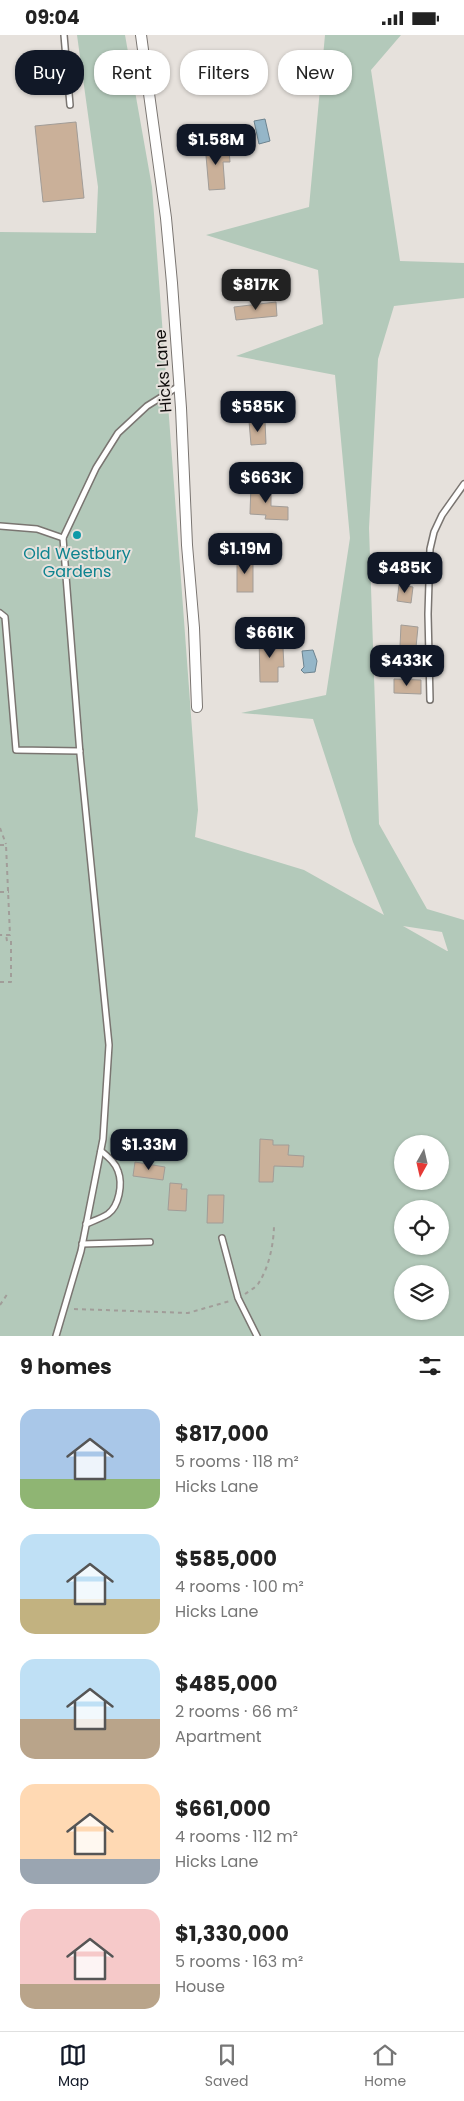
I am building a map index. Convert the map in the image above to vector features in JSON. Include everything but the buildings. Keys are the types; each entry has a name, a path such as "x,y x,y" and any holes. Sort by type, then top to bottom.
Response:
{"street":[{"name":"Hicks Lane","path":"141,35 166,218 179,386 197,707"}],"lane":[{"path":"64,35 70,105"},
{"path":"56,1336 82,1244 101,1151 109,1045 80,751 63,538 96,468 118,433 147,406 179,386"},
{"path":"430,700 428,614 430,549 434,532 442,515 464,484"},
{"path":"0,526 37,529 63,538"},
{"path":"0,613 6,617 16,750 80,751"},
{"path":"86,1224 108,1214 117,1204 120,1185 119,1172 112,1159 101,1151"},
{"path":"222,1238 238,1298 257,1336"},
{"path":"82,1244 150,1242"}],"path":[{"path":"0,828 6,845 10,935 0,935"},
{"path":"0,845 6,845"},
{"path":"0,892 9,892"},
{"path":"0,982 11,982 11,941 7,941 6,935"},
{"path":"64,1309 188,1313 238,1298 258,1285 267,1264 274,1239 274,1223"},
{"path":"0,1305 8,1293"}],"green space":[{"name":"Old Westbury Gardens","path":"77,35 125,35 128,50 94,50 94,95 136,95 152,187 198,810 195,837 304,870 384,915 353,842 313,719 241,713 326,695 350,538 335,375 236,356 323,324 318,270 206,235 309,207 319,95 352,95 352,50 324,50 325,35 401,35 371,70 400,261 464,263 464,298 394,306 378,359 369,528 379,824 427,909 464,920 464,1336 0,1336 0,232 96,233 98,187 84,86 84,50 79,50","holes":["403,926 442,932 448,951 447,951"]}],"water":[{"path":"265,119 270,141 259,144 254,121"},
{"path":"313,650 317,661 315,672 304,673 301,670 304,667 302,651"}],"place":[{"name":"Old Westbury Gardens","path":"77,535"}]}
